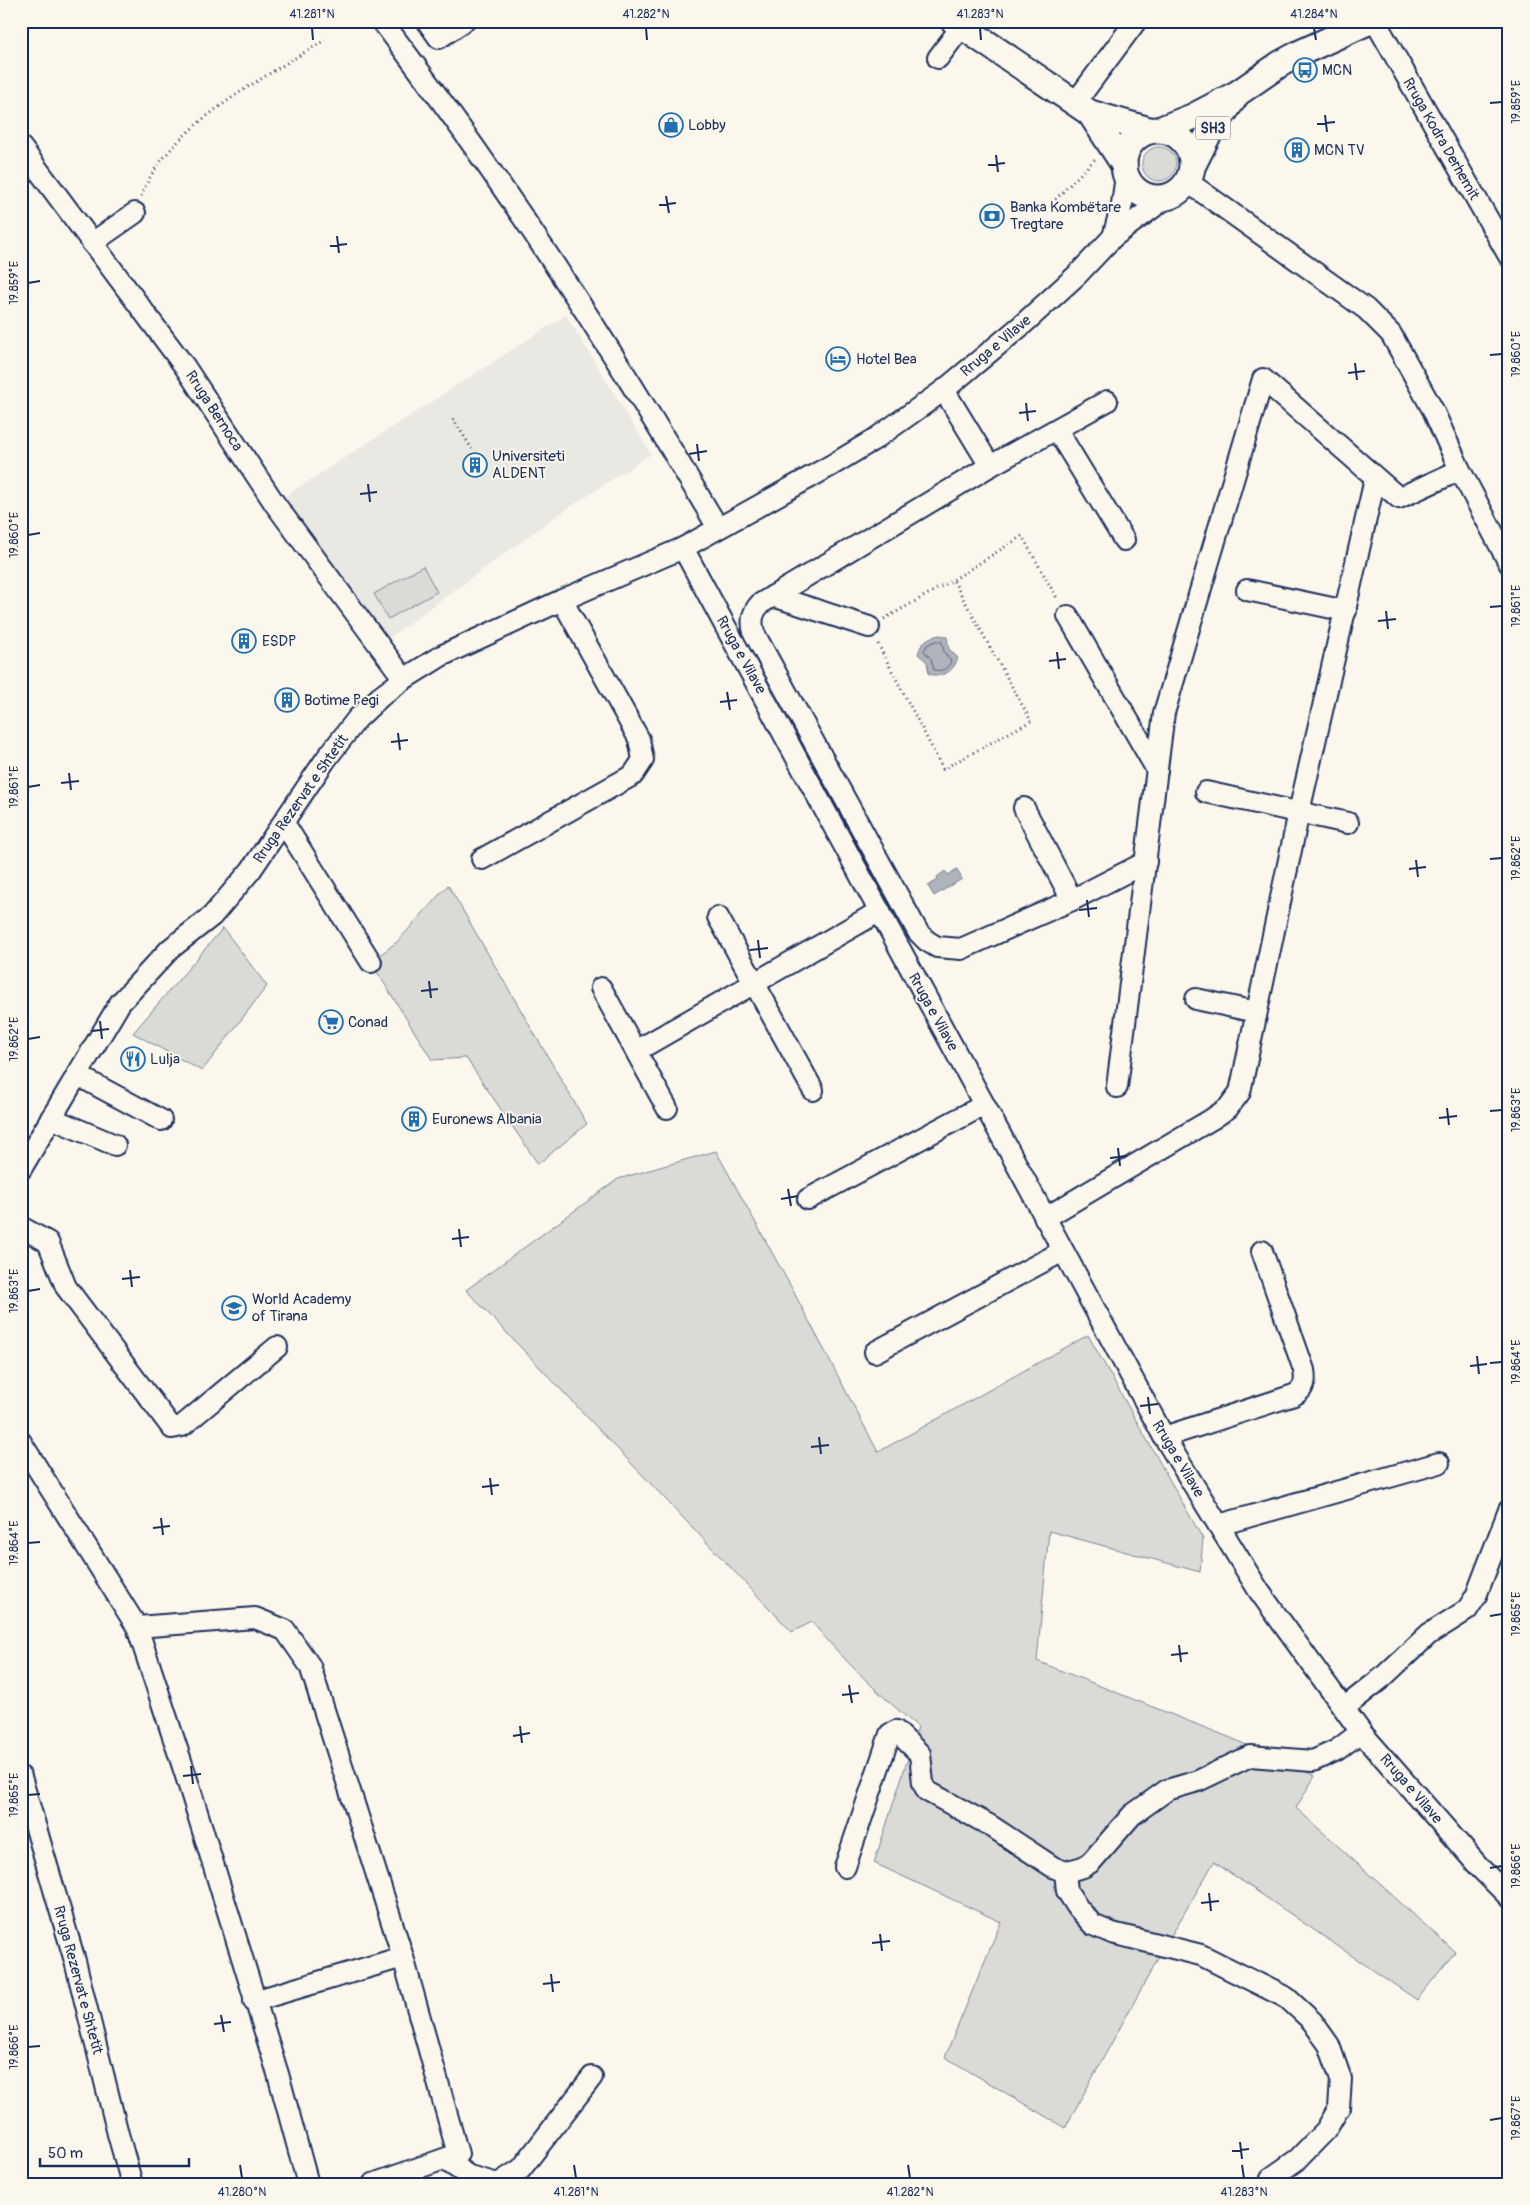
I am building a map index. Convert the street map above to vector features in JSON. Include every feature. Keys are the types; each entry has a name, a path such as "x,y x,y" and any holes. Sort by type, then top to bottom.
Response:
{"main road":[{"name":"SH3","path":"1155,130 1192,117 1238,93 1280,64 1370,21"},
{"path":"958,24 1082,108 1155,130 1170,131 1184,141 1189,148 1190,173 1182,189 1166,198 1146,196 1131,185 1125,171 1082,108"},
{"name":"SH3","path":"1190,173 1206,136 1238,93"},
{"path":"1125,171 1126,150 1130,143 1136,138 1155,130"}],"street":[{"path":"382,21 428,82 562,274 663,435 718,528"},
{"path":"427,21 439,38 464,21"},
{"path":"1082,108 1136,21"},
{"name":"Rruga Kodra Derhemit","path":"1375,21 1509,256"},
{"path":"938,58 958,24"},
{"name":"Rruga Bernoca","path":"22,149 185,367 275,504 404,679"},
{"name":"Rruga e Vilave","path":"1113,237 1122,204 1125,171"},
{"path":"1190,173 1380,320 1392,334 1433,410 1460,470 1509,563"},
{"name":"Rruga e Vilave","path":"1166,198 1113,237 1063,288 944,390 875,439 683,548 1164,1437 1273,1612 1361,1732 1482,1870 1509,1897"},
{"path":"92,243 135,213"},
{"path":"1117,1087 1164,713 1263,379 1375,479 1399,498 1460,470"},
{"path":"944,390 990,466"},
{"path":"1107,400 1057,430 990,466 760,604 755,610 752,625 754,633 918,932 927,941 937,947 961,949 1072,900 1146,862"},
{"path":"1057,430 1124,540"},
{"path":"1044,1218 1228,1108 1240,1092 1299,812 1375,479"},
{"name":"Rruga Rezervat e Shtetit","path":"21,1169 120,1003 170,949 212,916 251,870 326,759 357,719 380,697 404,679 441,656 562,600 683,548"},
{"path":"1247,590 1346,612"},
{"path":"773,596 870,627"},
{"path":"482,859 633,775 643,760 638,739 562,600"},
{"path":"1068,616 1157,770"},
{"path":"1206,792 1348,823"},
{"path":"1024,808 1072,900"},
{"path":"284,823 371,962"},
{"path":"636,1051 880,911"},
{"path":"718,917 813,1090"},
{"path":"910,969 937,947"},
{"path":"601,988 667,1108"},
{"path":"1196,999 1256,1012"},
{"path":"77,1075 161,1120"},
{"path":"808,1199 984,1105"},
{"path":"51,1118 115,1145"},
{"path":"21,1227 48,1242 66,1287 172,1428 182,1426 277,1347"},
{"path":"875,1352 1063,1251"},
{"path":"1164,1437 1294,1395 1304,1386 1304,1370 1262,1251"},
{"path":"21,1442 137,1627 185,1772 278,2074 308,2184"},
{"path":"1219,1525 1439,1463"},
{"path":"1344,1708 1383,1677 1429,1634 1467,1610 1476,1596 1509,1510"},
{"path":"137,1627 255,1618 284,1630 310,1666 402,1957 458,2154 373,2184"},
{"path":"845,1868 890,1734 896,1731 915,1747 920,1754 923,1783 927,1791 991,1826 1054,1867 1065,1872 1083,1867 1091,1862 1132,1815 1167,1790 1198,1781 1250,1756 1313,1761 1337,1750 1361,1732"},
{"name":"Rruga Rezervat e Shtetit","path":"21,1777 74,1960 132,2184"},
{"path":"1065,1872 1067,1891 1078,1908 1093,1925 1112,1934 1201,1955 1287,1998 1312,2021 1329,2045 1341,2080 1339,2108 1326,2130 1298,2160 1271,2178"},
{"path":"254,2001 402,1957"},
{"path":"444,2160 469,2176 498,2184 521,2169 592,2078"}],"path":[{"path":"135,213 151,175 184,137 242,90 325,40"},
{"path":"1052,203 1089,166"},
{"path":"453,419 472,449"},
{"path":"953,580 1031,721 943,769 870,627 953,580 1022,536 1068,616"}],"shaded area":[{"path":"1159,147 1171,152 1176,164 1171,176 1159,181 1147,176 1142,164 1147,152"},
{"path":"566,315 651,454 552,519 389,638 284,497"},
{"path":"423,566 437,592 388,619 374,594"},
{"path":"448,885 587,1124 538,1164 466,1058 432,1060 371,962 398,941"},
{"path":"223,928 267,986 202,1071 133,1033"},
{"path":"716,1151 790,1285 878,1452 1088,1335 1203,1539 1200,1572 1049,1531 1037,1661 1231,1738 1315,1776 1296,1808 1455,1952 1417,2000 1214,1862 1161,1953 1065,2128 945,2057 1001,1922 874,1863 918,1727 862,1677 812,1622 792,1632 466,1290 618,1179"}],"water":[{"path":"941,635 947,637 949,649 958,658 947,673 939,675 929,674 927,662 918,654 926,640"},
{"path":"957,869 962,879 934,896 928,886 938,880 937,877 945,871 948,875"}],"place":[{"name":"MCN","path":"1305,70"},
{"name":"Lobby","path":"671,125"},
{"name":"MCN TV","path":"1297,150"},
{"name":"Banka Kombëtare Tregtare","path":"992,216"},
{"name":"Hotel Bea","path":"838,359"},
{"name":"Universiteti ALDENT","path":"475,465"},
{"name":"ESDP","path":"244,641"},
{"name":"Botime Pegi","path":"287,700"},
{"name":"Conad","path":"331,1022"},
{"name":"Lulja","path":"133,1059"},
{"name":"Euronews Albania","path":"414,1119"},
{"name":"World Academy of Tirana","path":"234,1308"}]}
